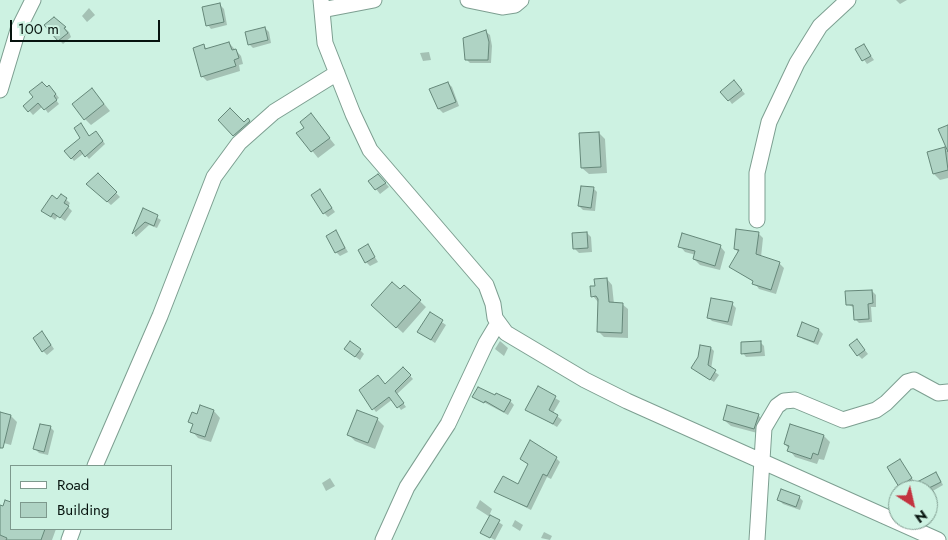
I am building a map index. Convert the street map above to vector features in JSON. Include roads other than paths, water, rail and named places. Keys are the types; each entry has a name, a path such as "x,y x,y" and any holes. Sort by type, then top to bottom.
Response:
{"street":[{"path":"0,90 18,30 34,0"},
{"path":"374,0 321,5 325,43 370,150 486,286 498,323 506,333 585,380 938,540"},
{"path":"468,0 502,7 515,5 521,0"},
{"path":"757,220 757,173 769,122 797,63 820,26 848,0"},
{"path":"95,465 160,316 214,177 239,143 274,112 337,72"},
{"path":"383,540 407,487 448,424 486,343 498,323"},
{"path":"757,540 764,428 771,413 784,401 794,400 843,420 876,410 886,403 907,382 914,380 938,393 948,392"}]}
